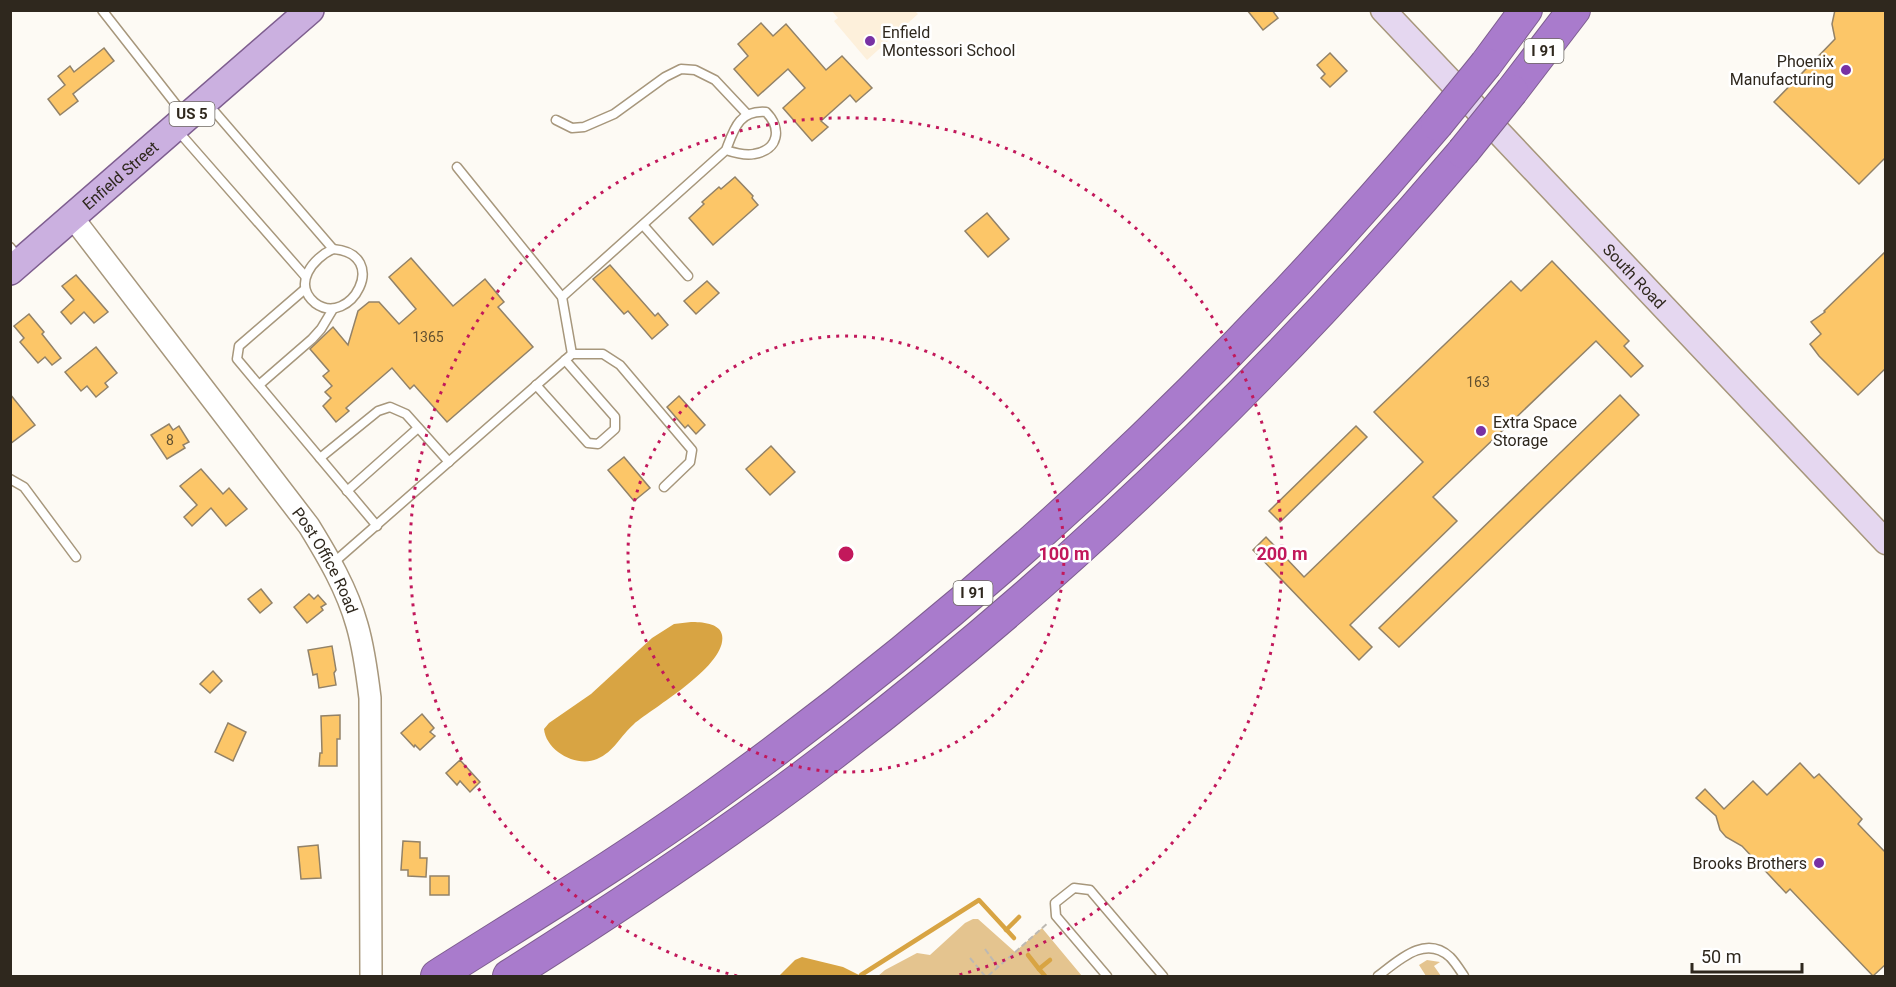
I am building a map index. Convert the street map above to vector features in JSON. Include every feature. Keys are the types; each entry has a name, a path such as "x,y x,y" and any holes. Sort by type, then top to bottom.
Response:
{"highway":[{"name":"I 91","path":"437,976 626,856 714,796 860,685 1011,561 1117,465 1234,349 1345,229 1437,124 1526,10"},
{"name":"I 91","path":"509,976 671,871 777,797 923,683 1036,589 1145,490 1254,383 1344,288 1463,152 1574,10"}],"main road":[{"name":"Enfield Street","path":"14,260 73,218 310,10"},
{"name":"South Road","path":"1383,10 1886,542"}],"street":[{"name":"Post Office Road","path":"73,218 296,508 332,564 357,624 365,658 370,698 372,976"}],"lane":[{"path":"102,10 189,116 305,276"},
{"path":"556,120 572,128 584,127 604,119 681,69 695,70 715,80 747,114"},
{"path":"562,297 726,150 733,131 747,114 756,111 766,112 773,119 777,129 775,140 765,150 753,154 739,154 726,150"},
{"path":"189,116 333,249"},
{"path":"457,167 562,297 568,357 615,417 615,429 598,444 588,443 536,385"},
{"path":"643,225 688,276"},
{"path":"333,249 345,250 357,258 364,272 362,285 354,297 333,309 322,307 311,300 305,289 305,276 322,254 333,249"},
{"path":"305,289 239,346 237,359 376,526"},
{"path":"259,385 312,339 333,309"},
{"path":"332,564 568,357 603,354 620,365 692,450 690,462 664,486"},
{"path":"320,458 378,411 390,407 406,414 449,462"},
{"path":"347,490 418,428"},
{"path":"10,478 24,487 76,557"},
{"path":"1107,976 1056,915 1055,903 1074,888 1090,890 1163,976"},
{"path":"1378,976 1411,951 1432,949 1451,958 1464,976"}],"path":[{"path":"970,958 986,976 1056,915"},
{"path":"984,950 998,967"}],"shaded area":[{"name":"Enfield Montessori School","path":"832,11 915,11 918,14 867,60 834,21 838,18"},
{"path":"691,622 714,626 721,631 722,635 721,647 702,672 634,724 603,756 581,761 556,751 546,737 544,729 549,723 591,694 652,638 674,624"},
{"path":"978,919 1015,952 1042,928 1082,976 878,976 917,953 930,955 965,923"},
{"path":"802,957 843,967 861,976 779,976 795,960"},
{"path":"1427,960 1440,962 1434,966 1441,976 1426,976 1419,965"}],"building":[{"path":"1247,10 1272,10 1278,18 1263,30"},
{"name":"Phoenix Manufacturing","path":"1835,10 1886,10 1886,157 1859,184 1774,102 1835,39 1832,24"},
{"path":"761,23 773,36 786,24 826,70 842,56 872,88 856,102 850,95 821,121 828,127 812,141 783,108 805,88 788,69 758,96 734,69 748,56 738,44"},
{"path":"104,48 114,61 73,94 78,101 60,115 48,99 65,85 58,76 70,66 74,72"},
{"path":"1330,53 1347,71 1330,87 1321,78 1325,74 1317,65"},
{"path":"735,177 753,196 752,198 758,205 713,245 689,218 704,204 702,202"},
{"path":"987,213 1009,239 988,257 965,231"},
{"path":"1886,251 1886,368 1858,395 1810,344 1821,334 1811,322 1825,312"},
{"path":"411,258 453,306 485,279 504,302 498,307 533,347 447,422 414,385 410,389 392,368 346,408 349,411 336,422 323,406 331,398 325,392 332,386 323,376 329,371 310,349 333,327 348,345 358,311 369,302 379,302 399,324 416,309 389,277"},
{"path":"1552,261 1629,341 1624,346 1643,366 1631,377 1596,341 1433,497 1457,521 1350,625 1372,647 1359,660 1253,550 1266,537 1304,577 1423,462 1374,412 1511,281 1521,291"},
{"path":"610,265 655,316 658,313 668,325 652,339 628,311 624,314 593,279"},
{"path":"76,275 108,312 94,323 84,312 71,324 61,312 74,300 62,286"},
{"path":"707,281 719,293 696,314 684,301"},
{"path":"29,314 61,358 52,365 45,357 38,363 20,342 24,338 14,326"},
{"path":"96,347 117,373 105,383 108,387 96,397 87,386 81,391 65,372"},
{"path":"10,394 35,425 10,444"},
{"path":"1620,395 1639,415 1399,647 1379,628"},
{"path":"679,396 705,425 696,434 688,425 685,428 667,407"},
{"path":"169,424 173,430 179,426 189,442 183,445 185,448 167,459 151,435"},
{"path":"1356,426 1367,437 1280,522 1269,511"},
{"path":"771,446 795,472 770,495 746,469"},
{"path":"624,457 650,488 634,501 608,470"},
{"path":"201,469 223,494 229,488 247,509 226,526 211,508 192,526 184,517 197,505 180,486"},
{"path":"261,589 272,603 260,613 248,599"},
{"path":"309,594 314,599 318,595 326,604 321,607 323,610 307,623 294,607"},
{"path":"332,646 336,685 319,688 317,674 313,675 308,650"},
{"path":"213,671 222,681 210,693 200,684"},
{"path":"422,714 434,728 430,732 435,736 420,750 401,733"},
{"path":"340,715 337,766 319,766 320,753 322,753 321,716"},
{"path":"228,723 246,732 233,761 215,752"},
{"path":"460,760 480,782 470,792 460,781 457,785 446,773"},
{"path":"1800,763 1814,778 1819,774 1862,819 1858,824 1886,853 1886,964 1873,976 1790,889 1786,893 1742,846 1726,837 1720,830 1716,816 1696,798 1705,789 1724,809 1753,781 1767,795"},
{"path":"403,841 420,842 420,858 427,858 426,877 408,876 408,870 401,870"},
{"path":"318,845 321,878 301,879 298,847"},
{"path":"430,876 449,876 449,895 430,895"}],"waterway":[{"path":"861,975 979,900 1014,938"},
{"path":"1006,930 1019,917"},
{"path":"1028,955 1039,969 1050,960"},
{"path":"1039,969 1045,976"}],"place":[{"name":"Enfield Montessori School","path":"870,41"},
{"name":"Phoenix Manufacturing","path":"1846,70"},
{"name":"Extra Space Storage","path":"1481,431"},
{"name":"Brooks Brothers","path":"1819,863"}]}
